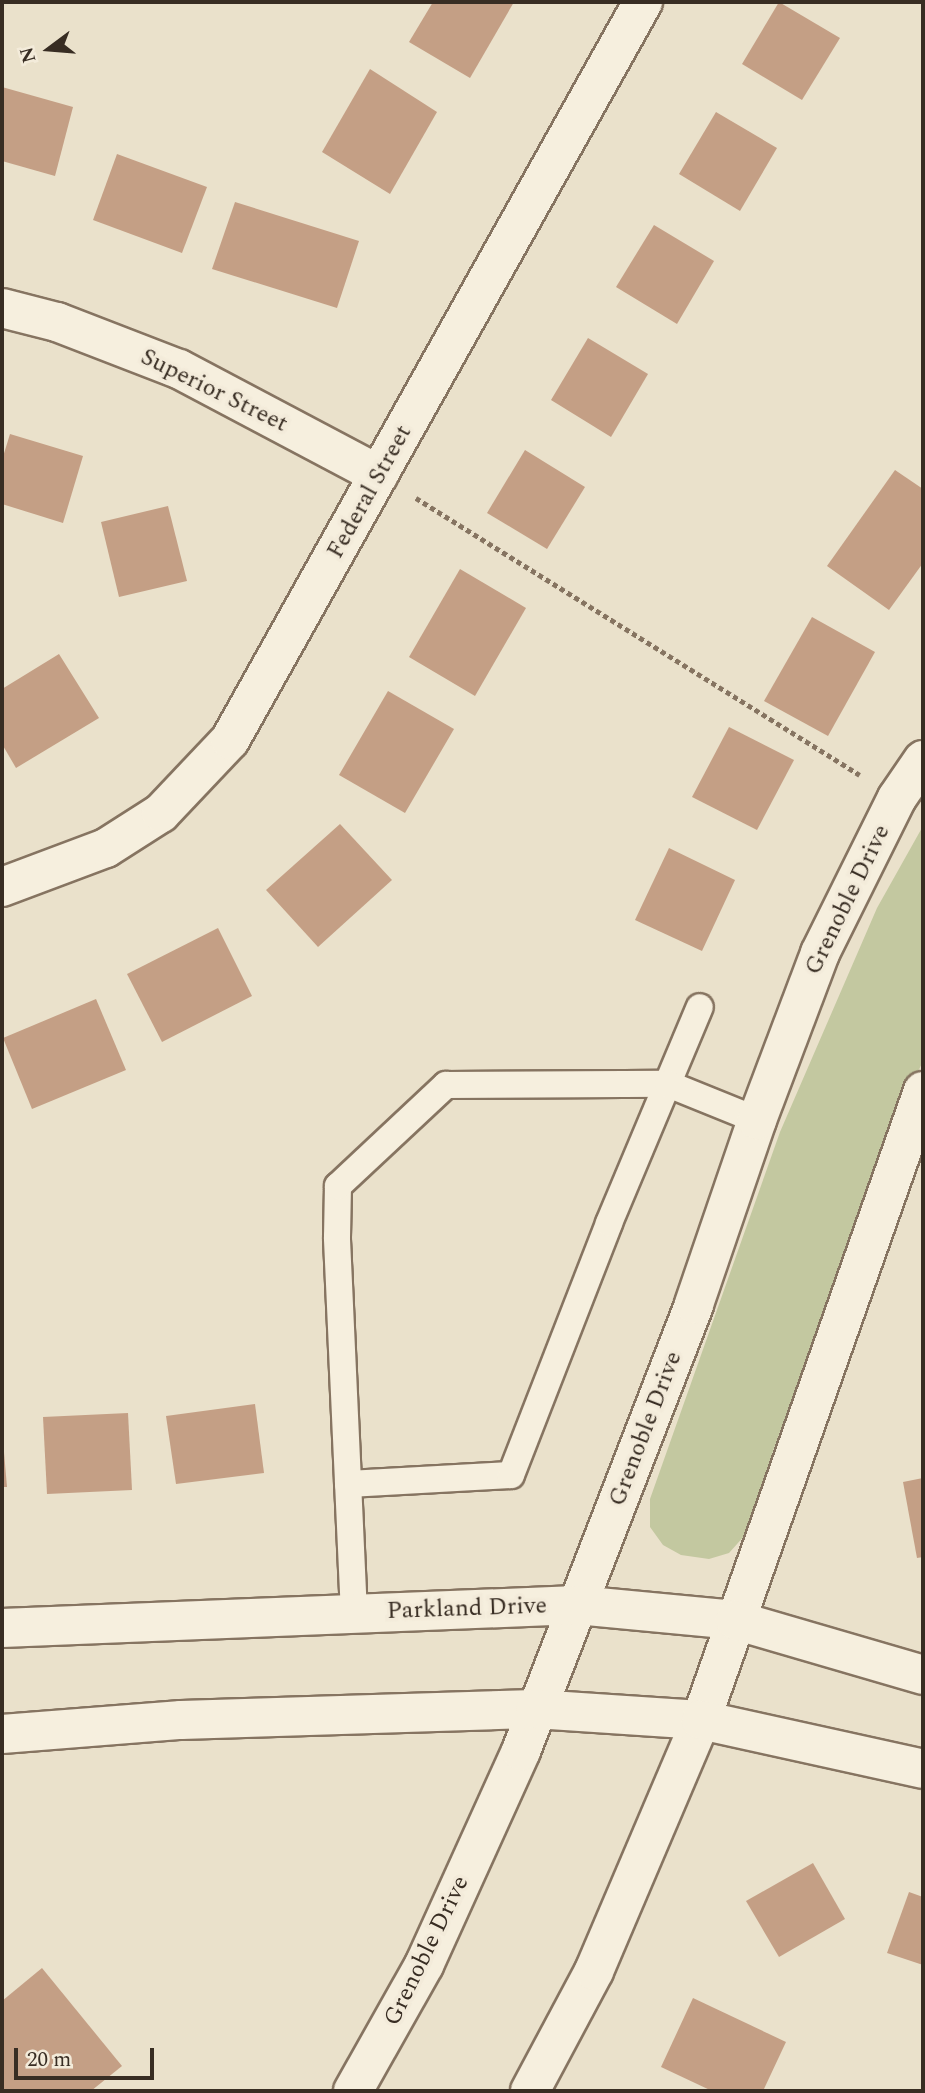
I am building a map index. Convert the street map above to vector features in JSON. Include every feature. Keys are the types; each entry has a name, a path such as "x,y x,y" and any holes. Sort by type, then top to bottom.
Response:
{"street":[{"name":"Federal Street","path":"2,887 106,848 161,813 230,740 643,2"},
{"name":"Superior Street","path":"2,308 57,322 179,369 379,475"},
{"name":"Grenoble Drive","path":"353,2091 424,1965 521,1751 535,1709 694,1304 757,1120 820,953 897,799 923,760"},
{"path":"530,2091 594,1971 701,1720 923,1091"},
{"name":"Parkland Drive","path":"2,1628 577,1605 735,1620 923,1675"},
{"path":"2,1734 181,1720 535,1709 701,1720 923,1769"}],"lane":[{"path":"348,1484 511,1475 609,1223 701,1007"},
{"path":"354,1614 338,1186 446,1085 668,1084 757,1120"}],"path":[{"path":"379,475 897,799"}],"green space":[{"path":"923,826 923,1061 903,1104 774,1448 746,1534 729,1553 709,1559 681,1555 663,1545 650,1527 650,1499 780,1132 877,908"}],"building":[{"path":"433,2 514,2 470,78 409,42"},
{"path":"779,2 840,38 802,100 742,64"},
{"path":"370,69 437,112 390,194 322,152"},
{"path":"2,87 73,107 55,176 2,161"},
{"path":"716,112 777,148 740,211 679,174"},
{"path":"117,154 207,187 182,253 93,220"},
{"path":"235,202 359,241 337,308 212,269"},
{"path":"654,225 714,261 677,324 616,287"},
{"path":"588,338 648,374 611,437 551,400"},
{"path":"10,434 83,456 63,523 2,504 2,460"},
{"path":"525,450 585,487 547,549 487,513"},
{"path":"895,470 923,489 923,563 889,610 827,566"},
{"path":"168,506 187,581 119,597 101,522"},
{"path":"460,569 526,608 475,696 409,657"},
{"path":"812,617 875,652 828,736 764,701"},
{"path":"59,654 99,718 16,768 2,744 2,689"},
{"path":"388,691 454,729 405,813 339,775"},
{"path":"729,727 794,760 757,830 692,797"},
{"path":"340,824 392,880 318,947 266,890"},
{"path":"669,848 735,880 702,951 635,920"},
{"path":"218,928 252,996 162,1042 127,974"},
{"path":"96,999 126,1070 32,1109 3,1038"},
{"path":"255,1404 264,1473 176,1484 166,1416"},
{"path":"128,1413 132,1490 47,1494 43,1417"},
{"path":"2,1429 7,1487 2,1487"},
{"path":"923,1478 923,1557 917,1558 903,1482"},
{"path":"813,1863 845,1919 779,1957 746,1901"},
{"path":"909,1892 923,1897 923,1965 887,1953"},
{"path":"42,1968 122,2066 91,2091 2,2091 2,2001"},
{"path":"693,1998 786,2042 763,2091 712,2091 661,2067"}]}
